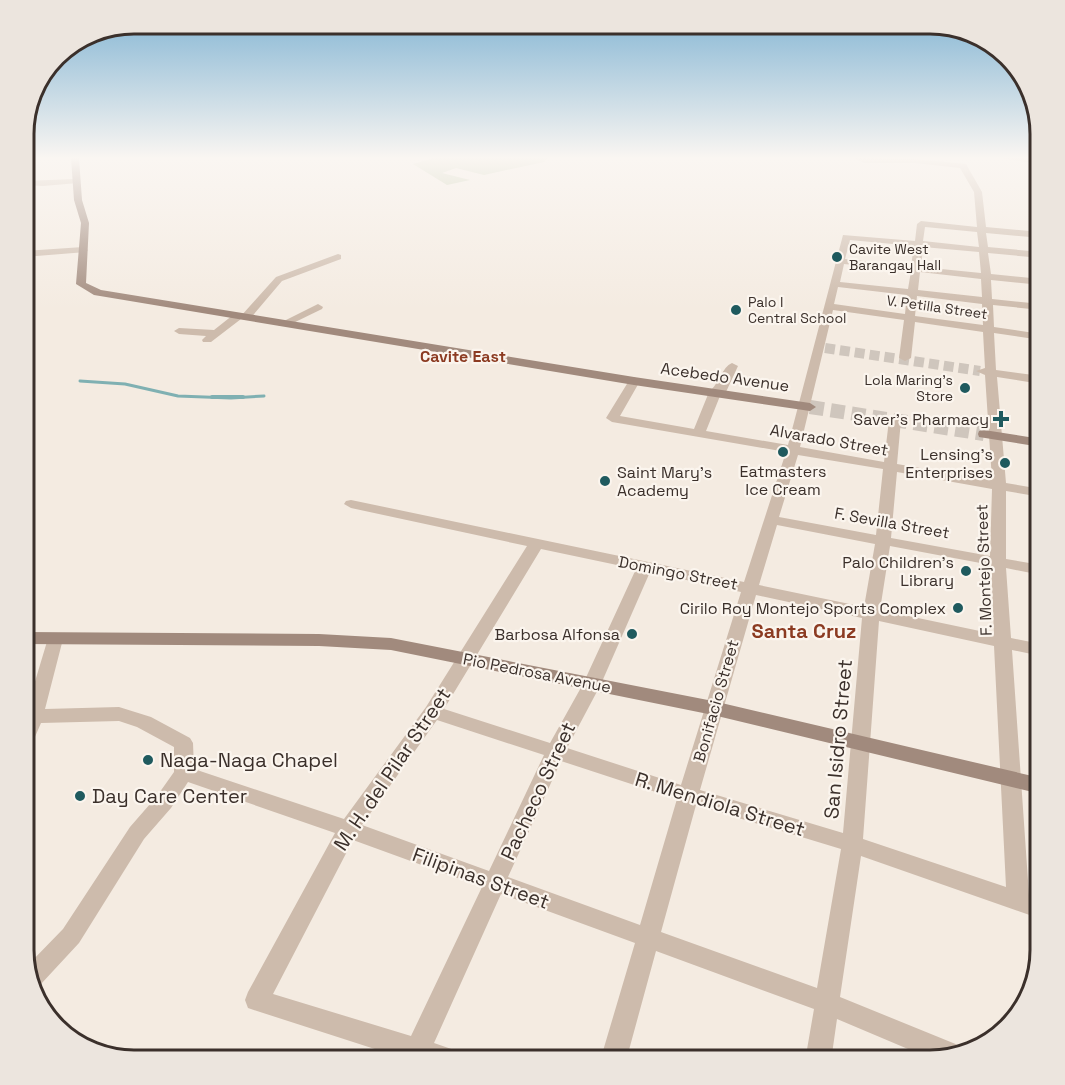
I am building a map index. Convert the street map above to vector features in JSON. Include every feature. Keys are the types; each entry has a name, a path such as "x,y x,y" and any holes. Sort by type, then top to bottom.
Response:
{"main road":[{"path":"81,209 85,223 84,250"},
{"name":"Acebedo Avenue","path":"84,250 81,284 98,293 634,381 807,406"},
{"path":"989,435 1030,441"},
{"name":"Pio Pedrosa Avenue","path":"34,638 320,640 391,644 713,708 1030,783"}],"street":[{"name":"F. Montejo Street","path":"980,209 986,276 988,329 985,371 989,435 999,486 998,561 1018,901"},
{"path":"905,358 921,224 1030,234"},
{"name":"Bonifacio Street","path":"616,1050 713,708 807,406 822,347 828,306 846,237 918,243"},
{"path":"918,243 1030,254"},
{"path":"35,253 84,250"},
{"path":"179,331 212,337 241,318 279,279 338,257"},
{"path":"839,261 1030,281"},
{"path":"834,284 1030,306"},
{"name":"V. Petilla Street","path":"828,306 1030,335"},
{"path":"283,324 318,307"},
{"path":"699,433 732,366"},
{"path":"985,371 1030,378"},
{"name":"Alvarado Street","path":"634,381 612,418 1030,492"},
{"name":"San Isidro Street","path":"819,1050 825,1002 852,844 871,614 883,540 895,420"},
{"name":"Domingo Street","path":"351,504 1030,648"},
{"name":"F. Sevilla Street","path":"772,520 1030,568"},
{"name":"M. H. del Pilar Street","path":"418,1049 256,1000 348,829 433,712 536,544"},
{"name":"Pacheco Street","path":"418,1049 555,752 591,684 645,567"},
{"path":"34,715 55,639"},
{"name":"R. Mendiola Street","path":"433,712 689,795 852,844 1030,905"},
{"path":"34,716 119,714 144,722 183,743 184,773 164,802 137,833 71,936 37,972"},
{"name":"Filipinas Street","path":"184,773 348,829 825,1002 939,1050"}],"waterway":[{"path":"80,381 125,384 178,396 231,398 264,396"},
{"path":"212,397 243,397"}],"tunnel":[{"path":"825,348 980,371"},
{"path":"810,407 984,434"}],"place":[{"name":"Cavite West Barangay Hall","path":"837,257"},
{"name":"Palo I Central School","path":"736,310"},
{"name":"Lola Maring's Store","path":"965,388"},
{"name":"Saver's Pharmacy","path":"1001,419"},
{"name":"Eatmasters Ice Cream","path":"783,452"},
{"name":"Lensing's Enterprises","path":"1005,463"},
{"name":"Saint Mary's Academy","path":"605,481"},
{"name":"Palo Children's Library","path":"966,571"},
{"name":"Cirilo Roy Montejo Sports Complex","path":"958,608"},
{"name":"Barbosa Alfonsa","path":"632,634"},
{"name":"Naga-Naga Chapel","path":"148,760"},
{"name":"Day Care Center","path":"80,796"}],"district":[{"name":"Cavite East","path":"463,356"},
{"name":"Santa Cruz","path":"804,631"}]}
